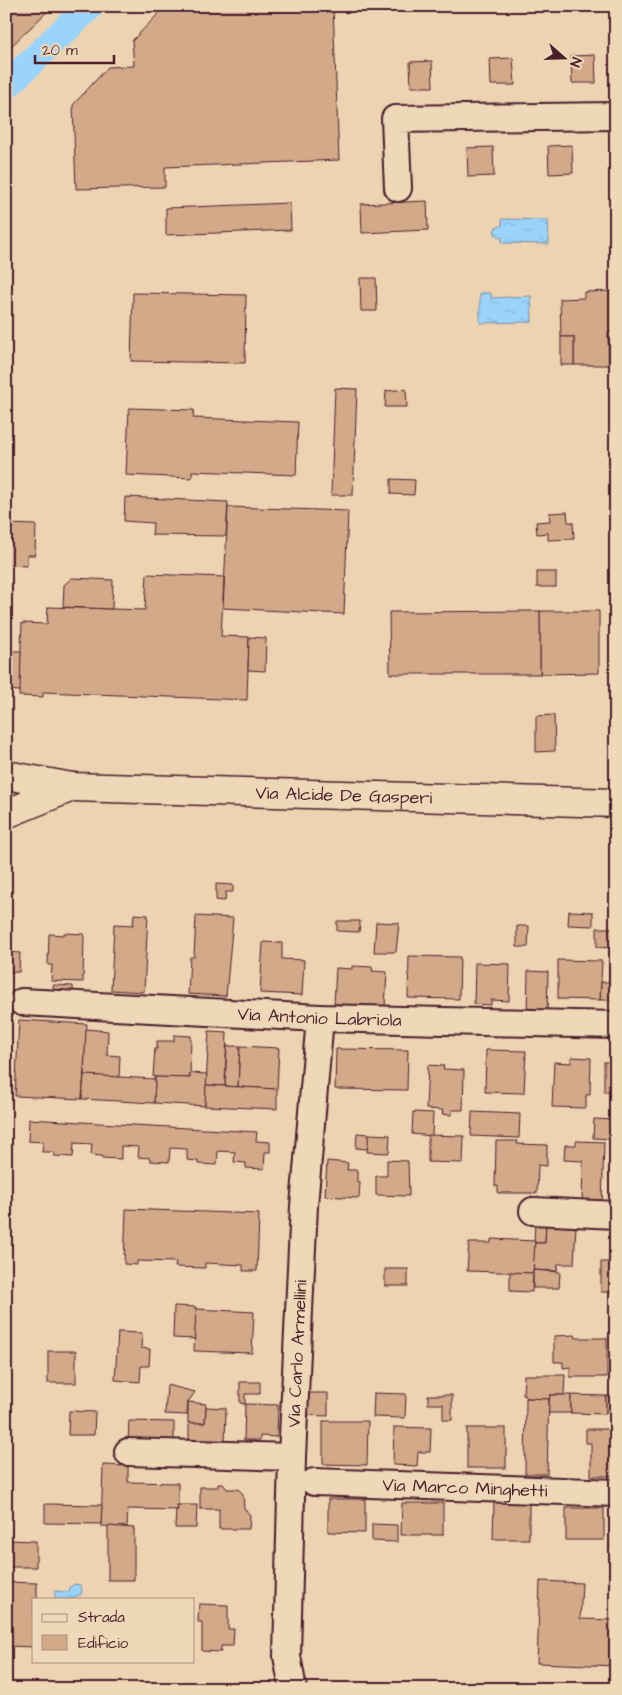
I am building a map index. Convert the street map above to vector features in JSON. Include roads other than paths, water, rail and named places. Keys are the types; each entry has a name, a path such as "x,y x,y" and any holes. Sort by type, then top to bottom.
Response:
{"main road":[{"name":"Via Alcide De Gasperi","path":"6,775 72,787 616,803"},
{"name":"Via Alcide De Gasperi","path":"6,814 72,787"}],"street":[{"path":"398,188 396,119 616,116"},
{"name":"Via Antonio Labriola","path":"22,1002 320,1018 616,1025"},
{"name":"Via Carlo Armellini","path":"293,1689 287,1656 292,1457 304,1206 320,1018"},
{"path":"533,1211 616,1215"},
{"path":"128,1452 292,1457"},
{"name":"Via Marco Minghetti","path":"314,1482 616,1493"}],"water":[{"path":"502,219 548,220 549,244 502,243 502,237 498,237 494,232 496,227 502,226"},
{"path":"480,293 491,293 491,298 531,296 532,322 480,323"},
{"path":"75,1584 80,1585 81,1594 75,1598 55,1598 55,1591 69,1592 70,1587"}],"waterway":[{"path":"6,86 90,6"}]}
